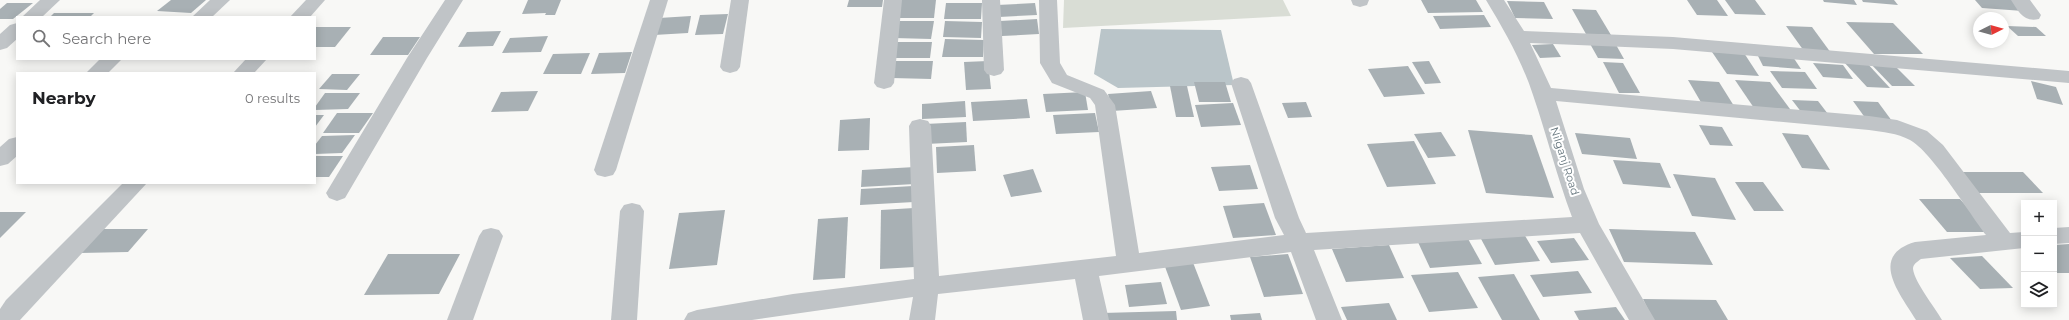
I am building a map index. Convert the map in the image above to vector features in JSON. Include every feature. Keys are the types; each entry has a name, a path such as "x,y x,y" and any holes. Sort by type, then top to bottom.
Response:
{"street":[{"path":"32,16 50,0"},
{"path":"202,16 221,0"},
{"path":"300,16 316,0"},
{"path":"338,193 417,58 454,0"},
{"path":"605,170 659,0"},
{"path":"730,67 740,0"},
{"path":"884,84 893,0"},
{"path":"991,0 994,70"},
{"path":"1048,0 1050,63 1059,79 1097,94 1105,105 1129,264"},
{"name":"Nilganj Road","path":"1495,0 1518,37 1543,94 1573,189 1587,224 1642,320"},
{"path":"2020,0 2032,15"},
{"path":"0,44 16,30"},
{"path":"1518,37 1673,42 2069,77"},
{"path":"0,52 16,52"},
{"path":"97,72 111,60"},
{"path":"244,72 256,60"},
{"path":"1241,83 1287,218 1299,242 1329,320"},
{"path":"1543,94 1869,123 1897,127 1920,136 1935,150 2014,241"},
{"path":"920,126 927,286 922,320"},
{"path":"0,159 16,145"},
{"path":"6,320 15,307 135,184"},
{"path":"624,320 632,211"},
{"path":"697,320 737,312 927,286 1085,270 1299,242 1587,224"},
{"path":"2057,236 2069,235"},
{"path":"460,320 491,236"},
{"path":"1929,320 1906,282 1901,268 1904,259 1915,251 2014,241"},
{"path":"1085,270 1096,320"}],"shaded area":[{"path":"1064,0 1283,0 1291,16 1063,28"},
{"path":"1101,29 1221,30 1234,85 1118,88 1094,74"}],"building":[{"path":"171,0 206,0 191,13 157,11"},
{"path":"528,0 561,0 555,15 545,15 546,13 522,14"},
{"path":"849,0 883,0 882,7 847,7"},
{"path":"901,0 936,0 934,18 898,18"},
{"path":"1421,0 1476,0 1483,12 1428,13"},
{"path":"1687,0 1717,0 1728,16 1697,15"},
{"path":"1725,0 1755,0 1766,15 1735,14"},
{"path":"1823,0 1854,0 1857,5 1824,2"},
{"path":"1862,0 1894,0 1898,5 1863,2"},
{"path":"1975,0 2013,0 2023,11 1982,8"},
{"path":"1507,1 1544,2 1553,19 1515,18"},
{"path":"7,3 33,3 13,19 0,19 0,9"},
{"path":"946,3 982,3 981,19 944,19"},
{"path":"1035,3 1037,15 999,17 997,5"},
{"path":"1572,9 1596,10 1611,35 1586,34"},
{"path":"54,13 94,13 91,16 51,16"},
{"path":"728,14 723,34 695,35 700,15"},
{"path":"1484,15 1491,27 1440,29 1433,16"},
{"path":"691,16 688,33 654,35 659,18"},
{"path":"1037,19 1039,34 1002,36 1000,21"},
{"path":"898,21 934,21 931,39 894,38"},
{"path":"945,21 982,22 981,38 943,37"},
{"path":"1846,22 1893,23 1923,54 1874,54"},
{"path":"1786,26 1812,27 1831,53 1804,51"},
{"path":"2009,26 2036,27 2046,36 2018,36"},
{"path":"316,27 351,27 335,47 316,47"},
{"path":"501,31 493,46 458,47 467,32"},
{"path":"548,36 541,52 502,53 510,38"},
{"path":"383,37 420,37 408,55 370,55"},
{"path":"945,39 984,40 983,57 942,57"},
{"path":"894,42 932,42 930,58 892,58"},
{"path":"1589,42 1615,43 1624,59 1598,58"},
{"path":"1553,44 1561,57 1540,58 1532,45"},
{"path":"632,52 625,73 591,74 599,53"},
{"path":"1712,52 1744,53 1759,76 1727,74"},
{"path":"590,53 581,74 543,74 553,54"},
{"path":"1757,54 1793,57 1801,69 1763,66"},
{"path":"895,61 933,61 931,79 892,78"},
{"path":"988,61 991,89 966,90 964,62"},
{"path":"1429,61 1441,83 1425,84 1412,62"},
{"path":"1843,61 1865,61 1890,88 1867,87"},
{"path":"1603,62 1623,63 1640,93 1619,93"},
{"path":"1869,62 1891,62 1915,86 1892,86"},
{"path":"1813,63 1843,65 1853,79 1823,77"},
{"path":"1408,66 1425,94 1384,97 1368,69"},
{"path":"1770,71 1805,72 1817,89 1782,88"},
{"path":"332,74 360,74 347,90 319,89"},
{"path":"1688,80 1719,82 1734,106 1702,104"},
{"path":"1735,80 1770,82 1790,109 1754,108"},
{"path":"2031,81 2056,87 2063,105 2037,99"},
{"path":"1194,82 1225,82 1231,102 1199,102"},
{"path":"1170,86 1187,86 1194,117 1176,117"},
{"path":"538,91 528,111 491,112 501,92"},
{"path":"1151,91 1157,108 1112,111 1108,94"},
{"path":"1085,92 1088,110 1046,112 1043,94"},
{"path":"325,93 360,93 348,109 316,110 316,106"},
{"path":"1027,99 1030,118 973,121 971,102"},
{"path":"1792,100 1818,101 1828,114 1802,113"},
{"path":"965,101 966,117 922,119 922,104"},
{"path":"1853,101 1878,102 1892,121 1866,119"},
{"path":"1306,102 1312,117 1288,118 1282,103"},
{"path":"1233,103 1241,125 1201,127 1195,105"},
{"path":"337,113 373,113 359,133 323,133"},
{"path":"1095,113 1099,132 1056,134 1053,115"},
{"path":"316,115 324,115 316,126"},
{"path":"870,118 869,150 838,151 840,120"},
{"path":"966,122 967,142 926,144 925,124"},
{"path":"1699,125 1722,127 1733,146 1710,145"},
{"path":"1468,130 1532,135 1554,198 1486,193"},
{"path":"1441,132 1456,156 1428,158 1414,134"},
{"path":"1575,133 1630,138 1637,159 1582,154"},
{"path":"1782,133 1808,135 1830,170 1802,168"},
{"path":"355,135 342,153 316,154 316,144 322,136"},
{"path":"1414,141 1436,184 1387,187 1367,144"},
{"path":"974,145 976,171 937,173 936,147"},
{"path":"316,156 343,156 329,177 316,177"},
{"path":"1613,160 1660,163 1671,188 1623,184"},
{"path":"1250,165 1258,189 1219,191 1211,167"},
{"path":"915,167 915,184 861,187 862,170"},
{"path":"1033,169 1042,192 1011,197 1003,175"},
{"path":"1954,172 2023,172 2043,193 1973,193"},
{"path":"1673,174 1715,178 1736,220 1692,216"},
{"path":"1735,182 1763,182 1784,211 1754,211"},
{"path":"913,186 914,202 860,205 861,189"},
{"path":"1919,199 1960,199 1989,232 1947,232"},
{"path":"1264,203 1276,235 1233,238 1223,206"},
{"path":"914,208 915,267 880,269 881,210"},
{"path":"725,210 717,265 669,269 679,213"},
{"path":"0,212 26,212 0,238"},
{"path":"848,217 845,278 813,280 818,219"},
{"path":"100,229 148,229 128,252 80,253"},
{"path":"1609,229 1695,232 1713,265 1624,262"},
{"path":"1524,234 1540,261 1495,265 1480,237"},
{"path":"1467,237 1482,264 1430,268 1417,240"},
{"path":"1574,238 1589,260 1551,263 1537,241"},
{"path":"2069,244 2069,273 2057,273 2057,245"},
{"path":"1389,245 1404,278 1346,282 1332,249"},
{"path":"388,254 460,254 439,294 364,295"},
{"path":"1288,254 1303,294 1264,297 1250,257"},
{"path":"1982,256 2013,288 1980,289 1950,258"},
{"path":"1192,260 1210,306 1181,310 1164,264"},
{"path":"1578,271 1592,293 1543,297 1530,275"},
{"path":"1458,272 1478,308 1429,312 1411,275"},
{"path":"1514,274 1540,320 1502,320 1478,277"},
{"path":"1161,282 1167,304 1129,307 1125,285"},
{"path":"1643,299 1716,300 1728,320 1653,320"},
{"path":"1389,303 1397,320 1347,320 1341,307"},
{"path":"1616,307 1625,320 1579,320 1574,311"},
{"path":"1176,311 1177,320 1103,320 1102,313"},
{"path":"1260,313 1262,320 1231,320 1230,315"}]}
